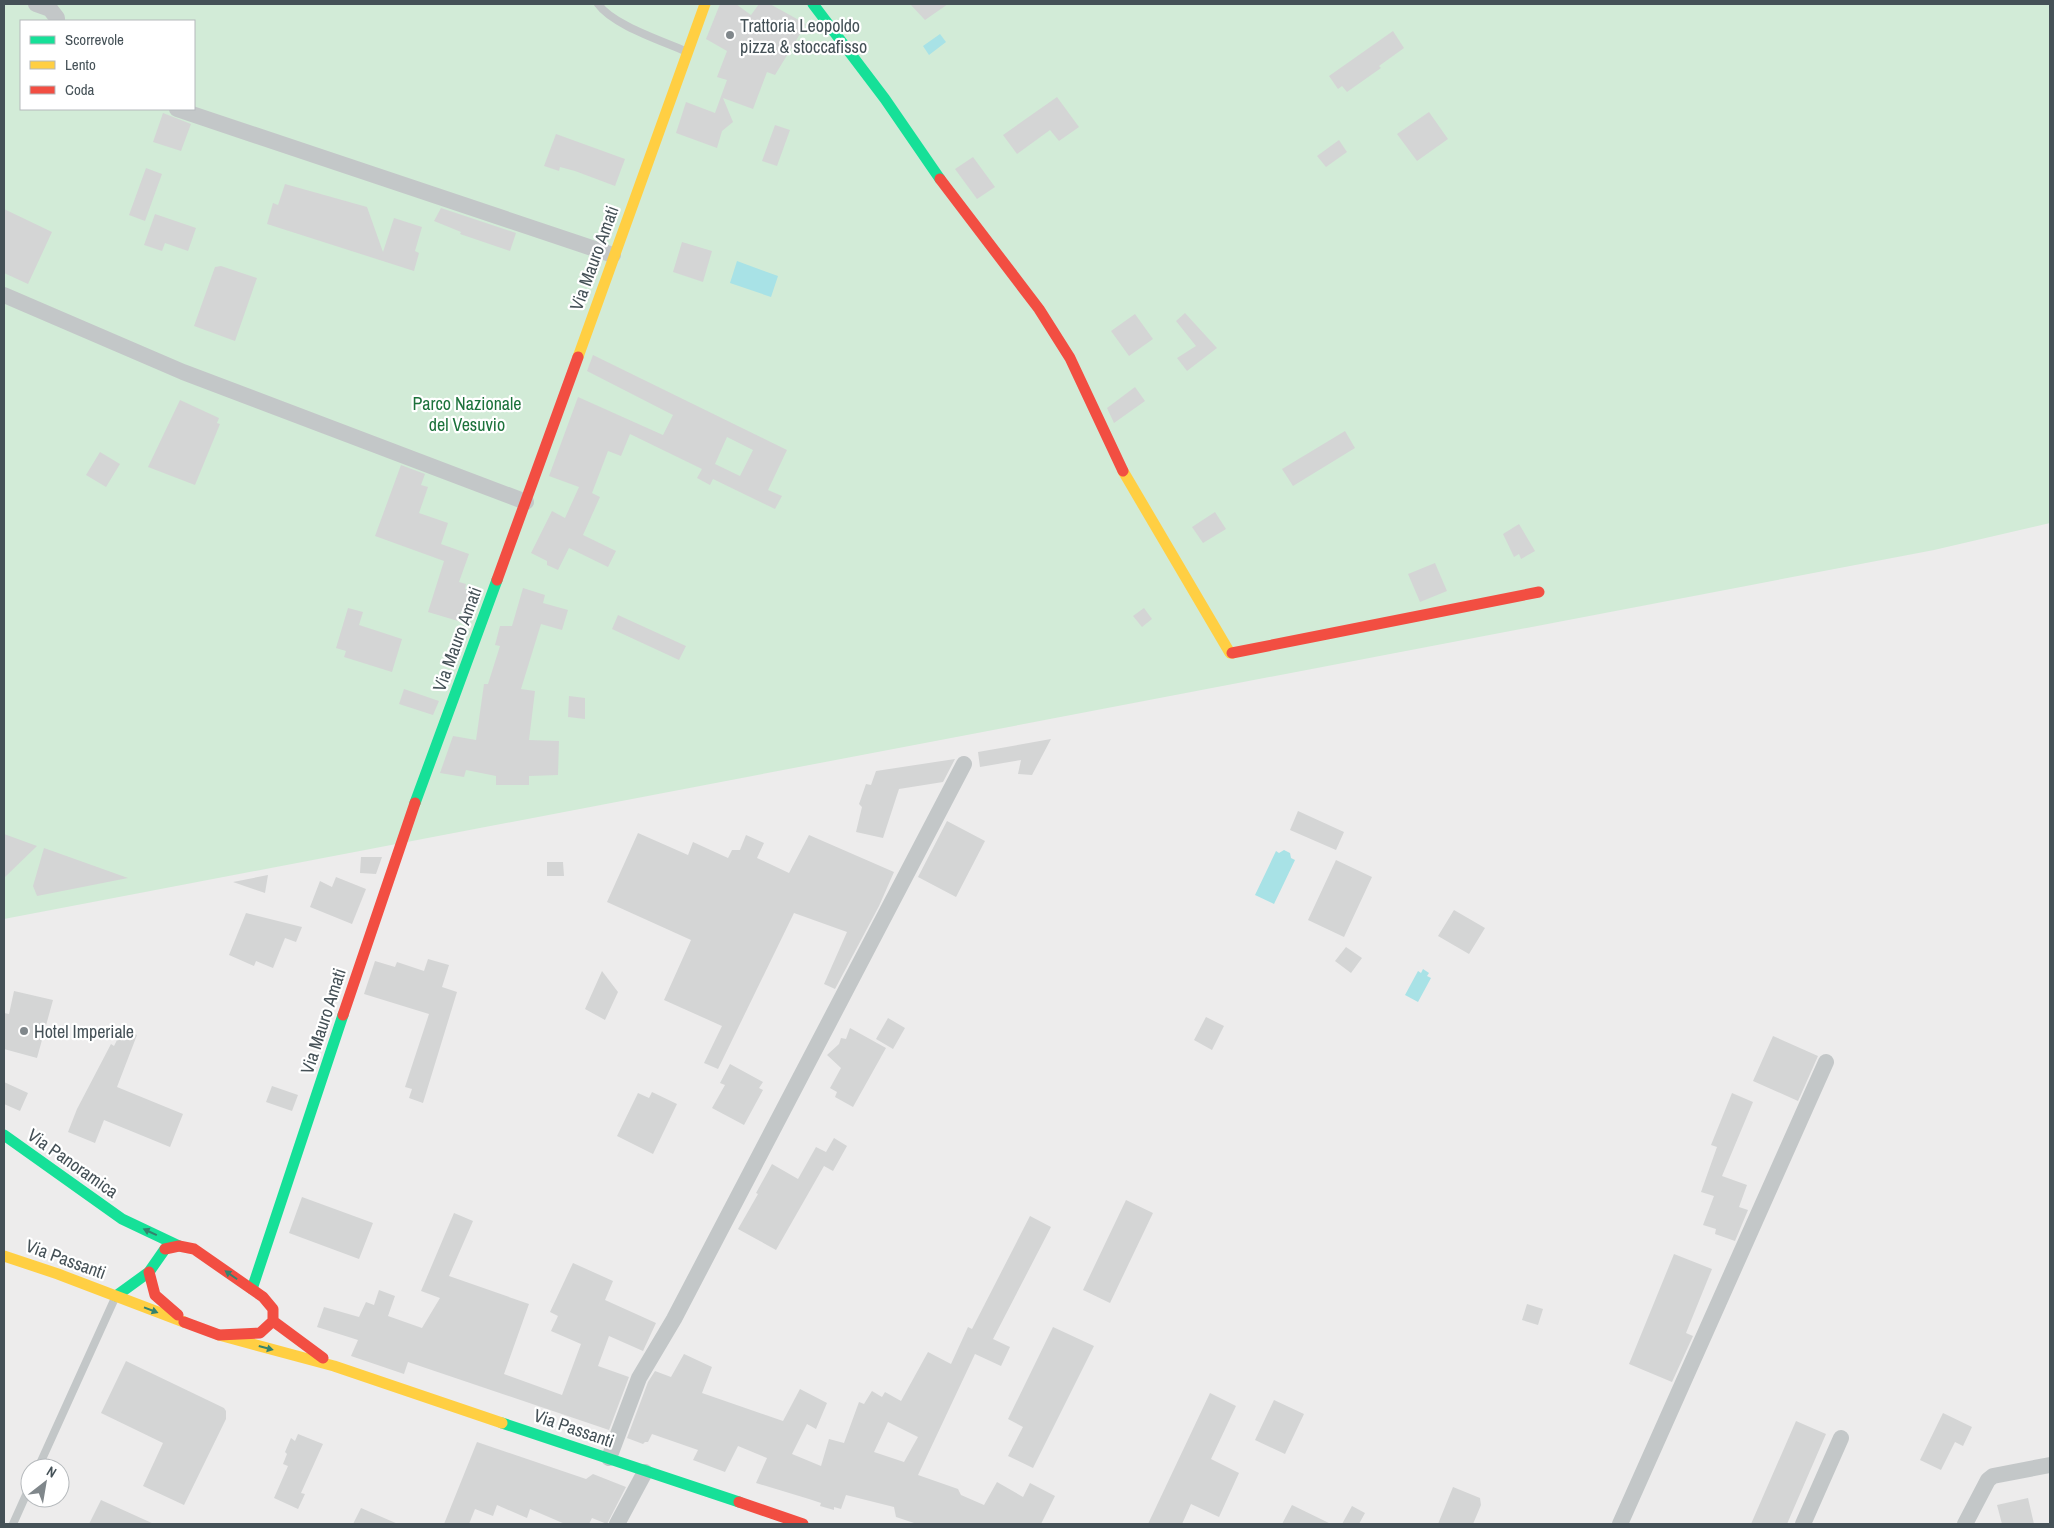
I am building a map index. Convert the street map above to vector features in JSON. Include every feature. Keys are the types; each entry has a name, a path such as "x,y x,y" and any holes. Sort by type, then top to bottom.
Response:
{"street":[{"path":"36,4 50,9 57,18 56,20"},
{"name":"Via Mauro Amati","path":"252,1289 403,835 526,502 704,4"},
{"path":"813,4 885,99 952,196 1039,309 1070,358 1120,468 1230,653 1539,592"},
{"path":"180,110 613,256"},
{"path":"4,295 183,372 526,502"},
{"path":"609,1458 639,1378 674,1319 964,764"},
{"path":"1620,1524 1826,1062"},
{"name":"Via Panoramica","path":"4,1135 122,1219 179,1246"},
{"name":"Via Panoramica","path":"122,1219 137,1238"},
{"path":"179,1246 194,1249 263,1297 273,1309 273,1321"},
{"name":"Via Passanti","path":"179,1246 166,1248 152,1256 149,1272 156,1295 186,1323"},
{"name":"Via Passanti","path":"4,1256 219,1335 334,1366 803,1524"},
{"name":"Via Passanti","path":"116,1296 149,1272"},
{"name":"Via Passanti","path":"219,1335 260,1333 273,1321 334,1366"},
{"path":"1803,1524 1841,1438"},
{"path":"1965,1524 1988,1480 1993,1476 2050,1466"},
{"path":"617,1524 644,1472"}],"lane":[{"path":"598,4 606,14 618,21 687,52"},
{"path":"43,1458 116,1296"},
{"path":"13,1524 20,1508"}],"green space":[{"name":"Parco Nazionale del Vesuvio","path":"4,4 2050,4 2050,523 1934,550 4,919"}],"water":[{"path":"940,34 946,42 929,55 923,46"},
{"path":"737,261 778,276 771,297 730,283"},
{"path":"1284,850 1290,853 1291,858 1295,860 1274,904 1255,895 1276,851 1279,853"},
{"path":"1423,969 1429,973 1427,976 1431,978 1418,1002 1405,995 1418,971 1421,973"}],"building":[{"path":"720,4 736,4 751,15 759,4 770,4 806,24 775,75 767,72 753,109 723,98 733,122 722,131 717,148 676,133 686,102 715,113 727,80 717,77 727,51 706,39"},
{"path":"910,4 948,4 925,20"},
{"path":"1393,31 1404,48 1379,66 1381,68 1347,92 1342,86 1338,89 1329,76"},
{"path":"1057,97 1079,127 1059,141 1050,130 1017,154 1003,135"},
{"path":"1429,112 1448,139 1417,161 1397,134"},
{"path":"163,113 191,124 181,151 153,142"},
{"path":"775,125 790,130 777,166 762,161"},
{"path":"556,134 625,159 615,186 575,171 560,167 559,171 544,166"},
{"path":"1339,140 1347,152 1326,167 1317,156"},
{"path":"973,157 995,187 977,199 955,169"},
{"path":"146,168 162,174 145,221 129,215"},
{"path":"285,184 367,207 383,252 394,218 422,227 415,251 419,253 414,271 267,224 273,203 278,205"},
{"path":"441,208 516,233 510,251 460,234 461,232 434,221"},
{"path":"4,209 52,232 28,284 4,273"},
{"path":"155,214 196,228 188,251 165,243 162,251 144,245"},
{"path":"682,242 712,251 703,282 673,272"},
{"path":"221,266 257,278 235,341 194,326 215,267"},
{"path":"1185,313 1217,348 1187,371 1177,358 1196,346 1176,321"},
{"path":"1135,314 1153,339 1129,356 1111,331"},
{"path":"593,355 787,450 768,490 782,496 775,509 713,479 710,485 697,478 702,469 630,434 621,456 608,451 592,493 600,497 583,535 616,551 608,567 569,548 558,570 547,565 547,561 531,553 552,511 565,518 579,487 549,476 578,397 663,435 673,415 587,371","holes":["727,437 753,450 740,476 715,464"]},
{"path":"1135,387 1145,401 1114,423 1107,408"},
{"path":"180,400 219,418 217,423 220,424 195,485 148,467"},
{"path":"1345,431 1355,448 1293,486 1282,469"},
{"path":"100,452 120,464 106,487 86,475"},
{"path":"401,465 425,474 421,485 428,487 419,513 448,523 441,544 469,554 459,582 466,584 465,589 472,591 465,613 461,611 458,621 428,612 444,561 375,536"},
{"path":"1215,512 1226,529 1203,543 1192,527"},
{"path":"1519,524 1535,551 1521,559 1519,554 1514,557 1503,534"},
{"path":"1435,563 1447,591 1420,602 1408,574"},
{"path":"523,588 545,595 543,603 568,610 562,630 541,624 521,689 535,691 529,740 559,741 558,775 529,776 529,785 496,785 496,776 466,770 464,777 440,773 453,736 476,740 484,684 488,684 500,646 495,645 500,626 512,626"},
{"path":"348,608 363,612 359,625 402,639 392,672 344,657 346,651 336,648"},
{"path":"1144,608 1152,619 1142,627 1133,616"},
{"path":"618,615 686,646 679,660 612,629"},
{"path":"404,689 439,701 433,715 399,704"},
{"path":"569,696 585,698 585,719 568,717"},
{"path":"1051,739 1032,775 1018,774 1021,760 980,767 978,752"},
{"path":"955,759 943,782 899,789 883,838 856,832 862,807 859,804 866,784 871,785 876,771"},
{"path":"1298,811 1344,832 1336,850 1290,830"},
{"path":"947,821 985,841 956,897 918,877"},
{"path":"638,833 688,855 693,842 728,858 732,850 740,850 746,835 764,843 757,858 789,873 809,835 894,872 879,906 835,989 824,984 847,932 794,913 718,1069 704,1063 722,1026 664,1000 691,940 607,902"},
{"path":"4,834 37,846 4,878"},
{"path":"44,848 128,878 37,896 33,886"},
{"path":"361,857 382,857 376,874 360,873"},
{"path":"1336,860 1372,877 1344,937 1308,920"},
{"path":"547,862 563,862 564,876 547,876"},
{"path":"268,875 265,893 233,882"},
{"path":"336,877 366,889 352,924 310,907 320,881 332,887"},
{"path":"1454,910 1485,928 1469,954 1438,936"},
{"path":"246,913 302,927 296,942 285,938 273,968 256,961 254,966 229,955"},
{"path":"1346,947 1362,958 1351,973 1335,961"},
{"path":"428,959 449,965 442,987 457,992 423,1103 409,1098 412,1089 405,1087 429,1014 364,994 375,961 395,967 397,962 424,971"},
{"path":"602,971 618,992 605,1020 585,1009"},
{"name":"Hotel Imperiale","path":"14,991 53,1000 37,1058 4,1049 4,1013 9,1014"},
{"path":"1206,1017 1224,1026 1212,1050 1194,1040"},
{"path":"888,1018 905,1028 893,1049 876,1039"},
{"path":"123,1028 137,1035 117,1087 183,1114 170,1147 104,1120 95,1143 68,1132 77,1109 111,1044 114,1046"},
{"path":"850,1028 886,1048 853,1107 835,1097 837,1092 830,1088 841,1068 827,1055 839,1044 841,1038 846,1039"},
{"path":"1773,1036 1818,1056 1798,1101 1753,1081"},
{"path":"730,1064 763,1082 759,1088 763,1090 744,1125 712,1108 725,1085 720,1083"},
{"path":"4,1082 28,1093 20,1111 4,1104"},
{"path":"272,1086 298,1095 292,1111 266,1102"},
{"path":"652,1092 677,1104 653,1154 617,1136 638,1093 649,1098"},
{"path":"1732,1093 1753,1102 1722,1176 1747,1185 1739,1207 1748,1210 1735,1241 1715,1234 1716,1229 1703,1225 1714,1196 1701,1192 1717,1147 1711,1145"},
{"path":"834,1138 847,1146 833,1171 824,1166 776,1250 738,1229 772,1164 798,1179 816,1147 826,1152"},
{"path":"302,1197 373,1223 359,1259 289,1233"},
{"path":"1126,1200 1153,1213 1110,1303 1083,1290"},
{"path":"454,1213 473,1221 449,1276 529,1304 504,1374 562,1395 581,1344 551,1331 558,1316 550,1312 573,1263 613,1281 605,1300 656,1323 643,1351 609,1336 598,1366 629,1377 609,1430 408,1362 404,1374 351,1356 358,1340 317,1327 324,1307 359,1317 366,1302 374,1305 379,1290 395,1296 388,1316 422,1328 440,1298 421,1291"},
{"path":"1030,1216 1051,1227 993,1339 1010,1347 1001,1366 975,1354 918,1475 958,1489 961,1495 984,1505 997,1482 1023,1497 1030,1483 1055,1496 1041,1524 917,1524 896,1517 894,1507 846,1495 841,1509 834,1507 834,1510 820,1506 821,1503 756,1483 767,1458 738,1446 725,1472 693,1460 698,1450 652,1434 648,1442 643,1444 627,1438 648,1382 655,1371 671,1377 684,1354 712,1367 702,1393 783,1421 800,1389 827,1403 816,1429 807,1424 792,1454 821,1466 829,1439 844,1443 859,1402 864,1404 872,1391 882,1397 885,1392 901,1401 928,1352 951,1364 968,1327 972,1329","holes":["888,1422 918,1437 904,1462 874,1452"]},
{"path":"1674,1254 1712,1269 1686,1333 1693,1336 1672,1382 1629,1364"},
{"path":"1527,1304 1543,1309 1538,1325 1522,1320"},
{"path":"1053,1327 1094,1346 1033,1468 1008,1456 1023,1427 1008,1419"},
{"path":"126,1361 224,1408 226,1411 226,1419 184,1505 143,1486 163,1443 101,1413"},
{"path":"1210,1393 1236,1406 1211,1459 1239,1473 1219,1517 1191,1504 1182,1524 1148,1524"},
{"path":"1274,1400 1304,1414 1285,1454 1255,1440"},
{"path":"1943,1413 1972,1427 1963,1446 1955,1442 1941,1470 1920,1460"},
{"path":"1796,1421 1826,1434 1787,1524 1751,1524"},
{"path":"298,1434 323,1444 301,1493 305,1494 298,1509 274,1498 288,1466 283,1464 287,1454 285,1452 291,1438 295,1441"},
{"path":"477,1442 586,1479 593,1474 626,1487 607,1524 592,1518 589,1524 565,1524 530,1509 527,1518 497,1505 493,1516 475,1509 469,1524 444,1524"},
{"path":"1453,1487 1480,1498 1481,1505 1473,1524 1438,1524"},
{"path":"2028,1498 2034,1524 2002,1524 1997,1505"},
{"path":"101,1500 154,1524 89,1524"},
{"path":"1292,1505 1331,1524 1282,1524"},
{"path":"1352,1506 1365,1513 1359,1524 1342,1524"},
{"path":"361,1508 398,1524 353,1524"}],"traffic: fast":[{"path":"813,4 885,99 940,179"},
{"path":"415,803 497,580"},
{"path":"252,1289 343,1015"},
{"path":"4,1135 122,1219 179,1246"},
{"path":"116,1296 149,1272 165,1249"},
{"path":"502,1423 739,1502"}],"traffic: slow":[{"path":"578,357 705,4"},
{"path":"1123,471 1230,653 1232,653"},
{"path":"4,1256 58,1274 184,1322"},
{"path":"219,1335 334,1366 502,1423"}],"traffic: jam":[{"path":"940,179 1039,309 1070,358 1123,471"},
{"path":"497,580 578,357"},
{"path":"1232,653 1539,592"},
{"path":"343,1015 415,803"},
{"path":"165,1249 179,1246 194,1249 263,1297 273,1309 273,1321 260,1333 219,1335 184,1322"},
{"path":"149,1272 155,1295 178,1315"},
{"path":"273,1321 323,1358"},
{"path":"739,1502 803,1524"}],"place":[{"name":"Trattoria Leopoldo pizza & stoccafisso","path":"730,35"},
{"name":"Hotel Imperiale","path":"24,1031"}]}
